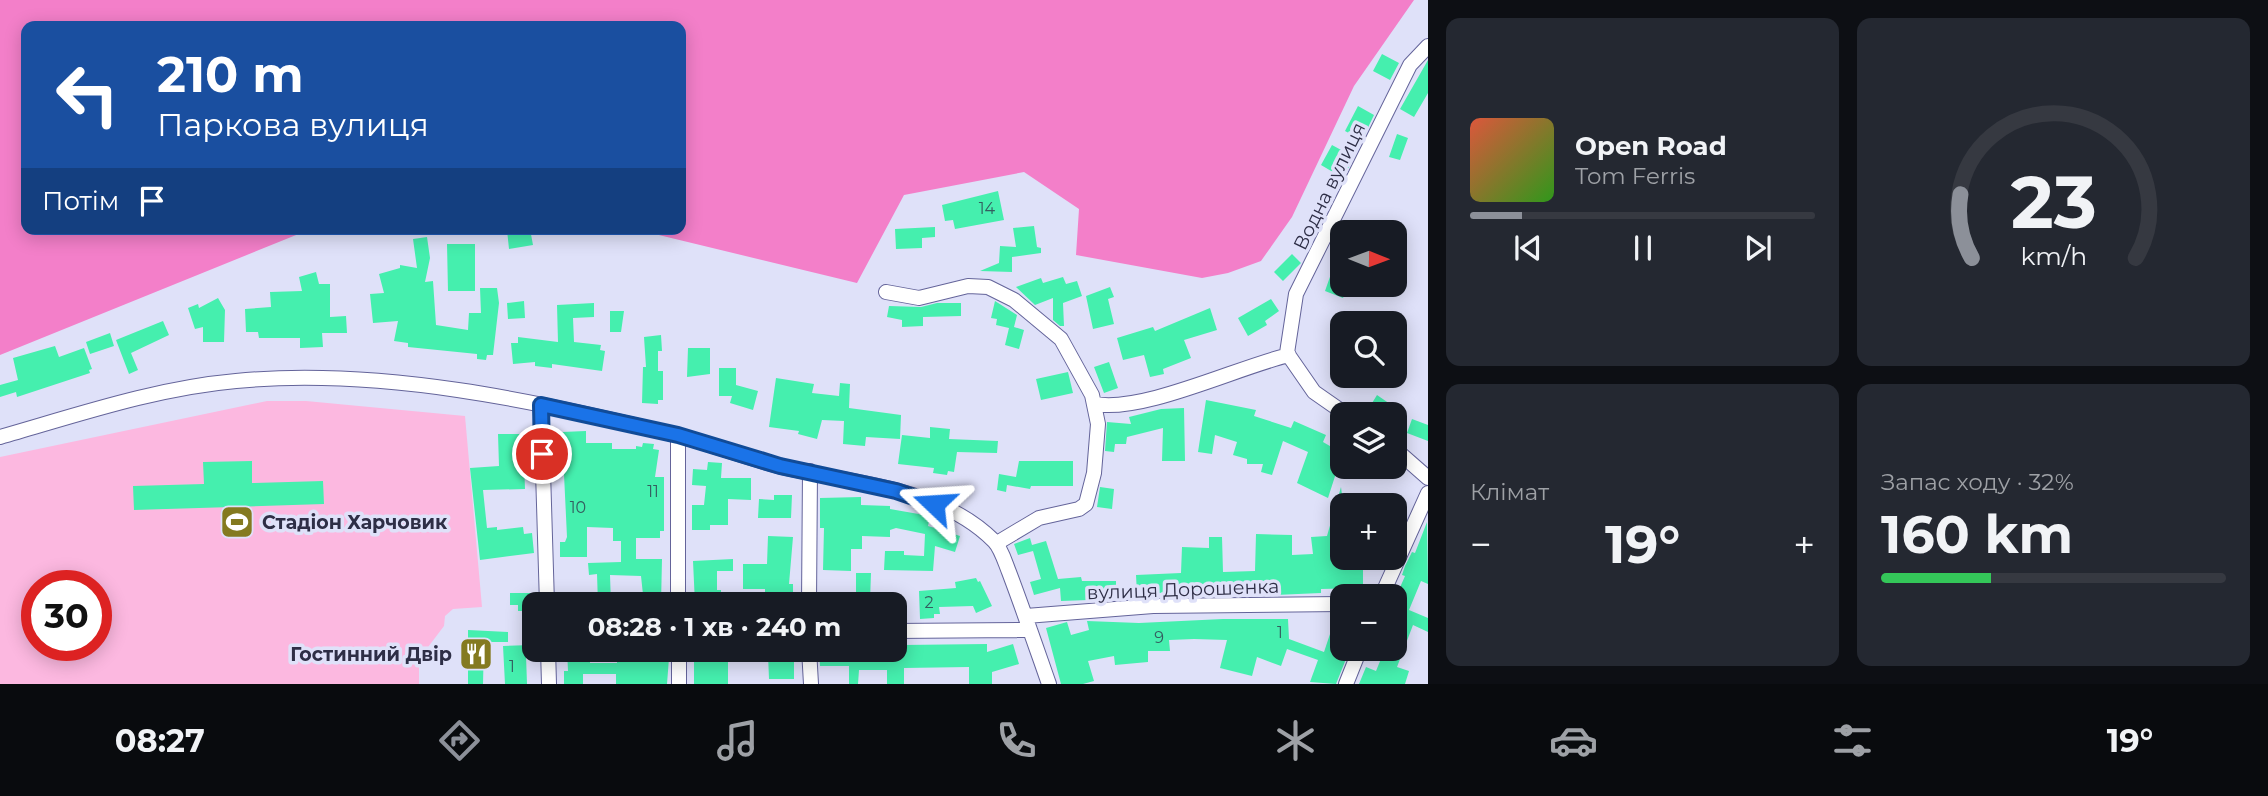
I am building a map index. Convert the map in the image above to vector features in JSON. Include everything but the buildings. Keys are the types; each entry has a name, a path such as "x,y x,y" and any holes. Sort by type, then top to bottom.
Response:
{"street":[{"name":"Водна вулиця","path":"1288,354 1296,294 1410,65 1428,46"},
{"path":"886,292 919,298 968,286 988,287 1014,300 1061,339 1094,404 1098,448 1086,504 1079,509 1030,522 997,543"},
{"path":"1094,404 1118,405 1173,393 1288,354 1314,392 1330,403"},
{"path":"0,437 167,392 251,380 377,380 541,405 678,435 780,466 921,499 948,510 983,531 997,543 1049,684"},
{"path":"541,405 547,592"},
{"path":"678,435 678,592"},
{"path":"1407,460 1428,478"},
{"path":"809,592 810,471"},
{"path":"1387,584 1428,493"},
{"name":"вулиця Дорошенка","path":"907,630 1028,623 1153,606 1330,604"},
{"path":"1346,684 1355,661"},
{"path":"548,662 549,684"},
{"path":"679,662 679,684"},
{"path":"810,662 811,684"}],"shaded area":[{"path":"0,0 1414,0 1354,86 1292,217 1261,261 1228,273 1202,278 1076,255 1079,209 1024,172 904,195 857,283 659,235 686,235 686,21 21,21 21,235 296,235 0,355"},
{"name":"Стадіон Харчовик","path":"267,401 306,401 465,416 482,607 453,609 445,616 444,626 419,659 419,684 0,684 0,457"}],"place":[{"name":"Стадіон Харчовик","path":"237,522"},
{"name":"Гостинний Двір","path":"476,654"}],"route":[{"path":"542,454 541,405 678,435 780,466 841,477 934,504"}]}
